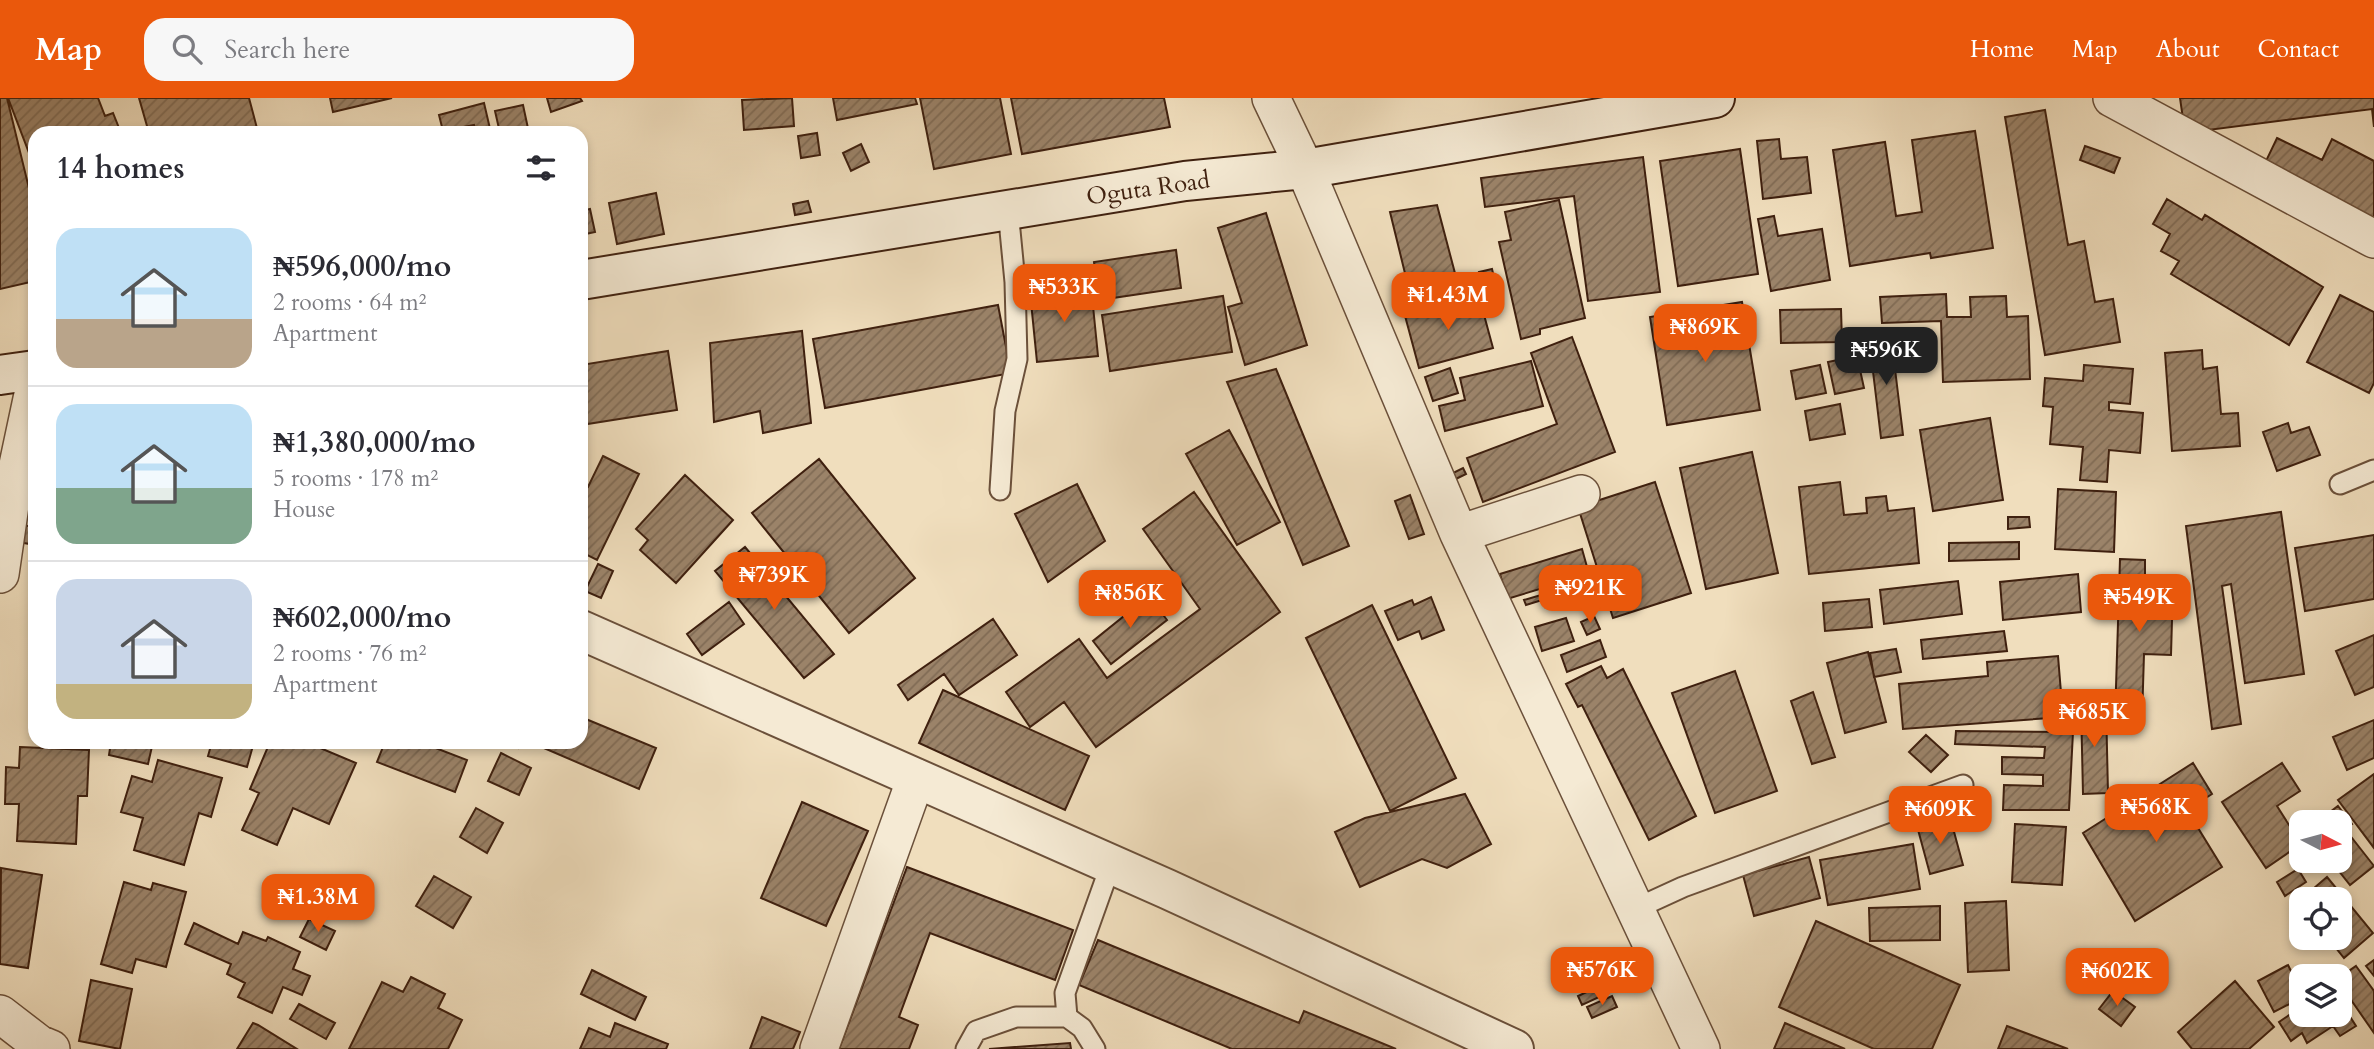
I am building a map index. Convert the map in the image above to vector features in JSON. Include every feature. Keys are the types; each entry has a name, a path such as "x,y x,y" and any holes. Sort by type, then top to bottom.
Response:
{"main road":[{"name":"Oguta Road","path":"588,280 1185,181 1305,169 1715,98"},
{"path":"0,375 28,371"},
{"path":"588,633 1111,864 1514,1049"}],"street":[{"path":"1271,98 1305,169 1459,534 1701,1049"},
{"path":"2112,98 2374,239"},
{"path":"0,574 11,498 28,418"},
{"path":"1459,534 1581,494"},
{"path":"819,1049 916,778"},
{"path":"0,1014 39,1044 51,1049"}],"lane":[{"path":"1000,490 1005,411 1017,359 1015,282 1008,210"},
{"path":"2340,484 2374,470"},
{"path":"1635,909 1683,887 1963,785"},
{"path":"1067,1017 1065,993 1111,864"},
{"path":"966,1049 975,1031 1016,1017 1067,1017 1082,1028 1095,1049"}],"building":[{"path":"0,98 7,98 28,184 28,283 0,289"},
{"path":"8,98 98,98 105,116 113,113 118,126 28,126 28,150"},
{"path":"139,98 249,98 256,126 147,126"},
{"path":"330,98 392,98 333,112"},
{"path":"547,98 580,98 582,101 551,112"},
{"path":"792,98 794,126 744,130 742,100"},
{"path":"833,98 915,98 917,104 837,120"},
{"path":"920,98 1000,98 1011,154 934,169"},
{"path":"1011,98 1164,98 1170,127 1022,154"},
{"path":"2180,98 2374,98 2374,127 2372,109 2185,133"},
{"path":"484,103 489,126 442,126 439,115"},
{"path":"523,105 528,126 498,126 495,111"},
{"path":"2045,110 2068,245 2084,241 2095,302 2113,299 2120,342 2045,355 2005,117"},
{"path":"1975,131 1993,248 1931,258 1930,253 1850,266 1833,150 1885,142 1896,216 1922,212 1912,140"},
{"path":"817,133 820,155 801,158 798,136"},
{"path":"2277,138 2322,160 2332,139 2374,161 2374,225 2266,161"},
{"path":"1779,139 1781,159 1807,157 1811,193 1763,199 1757,141"},
{"path":"861,144 869,162 851,171 843,153"},
{"path":"2085,146 2120,158 2114,173 2080,160"},
{"path":"1740,149 1758,274 1678,286 1660,161"},
{"path":"1643,157 1660,292 1588,301 1574,196 1485,207 1481,178"},
{"path":"656,193 664,234 617,244 609,203"},
{"path":"2167,199 2202,220 2205,215 2323,287 2289,345 2171,274 2179,261 2161,251 2170,234 2153,224"},
{"path":"1559,200 1585,318 1540,329 1540,334 1521,339 1499,242 1511,240 1505,212"},
{"path":"808,201 811,212 795,215 793,204"},
{"path":"1437,205 1461,296 1413,306 1390,212"},
{"path":"588,209 595,232 588,234"},
{"path":"1266,213 1307,345 1245,365 1228,307 1242,303 1218,228"},
{"path":"1774,216 1778,236 1822,229 1830,280 1771,291 1758,219"},
{"path":"1176,250 1181,288 1099,300 1094,262"},
{"path":"1492,269 1496,286 1483,289 1479,272"},
{"path":"1091,286 1098,356 1037,362 1030,292"},
{"path":"1946,294 1947,317 1971,317 1970,297 2006,296 2007,317 2028,316 2030,379 1943,382 1941,321 1882,323 1880,297"},
{"path":"2340,295 2374,312 2374,383 2369,393 2307,362"},
{"path":"1223,296 1232,352 1110,371 1102,315"},
{"path":"1480,300 1493,348 1419,368 1404,312"},
{"path":"1742,302 1760,410 1667,425 1650,317"},
{"path":"998,305 1011,373 825,408 813,339"},
{"path":"1841,309 1842,342 1781,343 1780,310"},
{"path":"802,331 811,423 763,433 760,411 714,422 710,343"},
{"path":"1891,336 1903,435 1881,438 1869,338"},
{"path":"1572,337 1615,452 1483,502 1467,458 1557,424 1531,353"},
{"path":"2202,350 2203,369 2217,367 2221,414 2238,413 2240,446 2172,451 2165,353"},
{"path":"668,351 677,410 588,424 588,364"},
{"path":"1857,356 1864,388 1835,394 1828,362"},
{"path":"1531,361 1543,406 1445,431 1439,406 1465,400 1460,378"},
{"path":"1820,365 1826,393 1796,399 1791,371"},
{"path":"2084,365 2133,369 2130,404 2109,402 2109,410 2143,413 2140,453 2109,450 2107,482 2080,480 2083,447 2050,444 2053,407 2043,406 2045,378 2083,381"},
{"path":"1450,368 1458,393 1433,401 1425,377"},
{"path":"1276,369 1349,546 1303,565 1227,382"},
{"path":"1840,404 1845,434 1810,440 1805,411"},
{"path":"1990,418 2003,500 1933,511 1920,430"},
{"path":"2288,423 2291,433 2309,427 2320,455 2277,471 2263,432"},
{"path":"1229,430 1280,522 1237,545 1186,454"},
{"path":"1752,452 1778,573 1706,589 1680,468"},
{"path":"603,456 639,474 597,560 588,556 588,487"},
{"path":"819,459 915,578 849,633 752,513"},
{"path":"1463,468 1466,474 1448,483 1445,477"},
{"path":"685,475 733,520 676,583 640,550 648,540 636,529"},
{"path":"1655,482 1691,593 1613,618 1578,507"},
{"path":"1840,482 1844,515 1867,513 1866,498 1886,496 1888,511 1914,508 1919,563 1809,574 1799,487"},
{"path":"1077,484 1105,541 1048,582 1015,514"},
{"path":"2058,489 2116,492 2114,552 2055,549"},
{"path":"1194,492 1280,612 1096,747 1064,702 1030,727 1006,692 1079,639 1107,678 1200,609 1143,529"},
{"path":"1410,495 1424,534 1409,539 1395,501"},
{"path":"2281,512 2304,674 2245,683 2231,584 2222,586 2241,724 2212,729 2186,526"},
{"path":"2008,517 2029,517 2030,527 2008,529"},
{"path":"22,525 28,526 28,544 18,542"},
{"path":"2374,535 2374,599 2305,611 2295,548"},
{"path":"2019,542 2019,559 1949,561 1949,543"},
{"path":"745,547 834,654 804,678 715,571"},
{"path":"1582,549 1589,574 1507,599 1500,574"},
{"path":"2120,559 2145,560 2145,584 2173,585 2171,655 2144,654 2142,719 2115,719"},
{"path":"598,564 613,571 601,598 588,592 588,585"},
{"path":"2078,574 2081,612 2003,620 2000,582"},
{"path":"1958,581 1962,614 1884,624 1880,590"},
{"path":"1558,590 1563,601 1545,607 1542,600 1526,605 1524,600"},
{"path":"1149,596 1167,620 1111,664 1093,641"},
{"path":"1431,597 1444,630 1422,639 1419,631 1398,640 1385,611 1412,600 1414,605"},
{"path":"1869,599 1872,627 1825,631 1823,603"},
{"path":"729,602 744,624 702,655 687,634"},
{"path":"1372,605 1456,778 1390,811 1306,638"},
{"path":"1594,616 1600,629 1587,635 1581,622"},
{"path":"1566,618 1574,641 1542,651 1535,627"},
{"path":"993,619 1017,655 959,695 944,674 908,700 898,685"},
{"path":"2004,631 2007,651 1923,659 1921,640"},
{"path":"2374,635 2374,687 2355,695 2336,651"},
{"path":"1600,640 1606,657 1567,672 1561,655"},
{"path":"1896,649 1901,672 1874,677 1870,653"},
{"path":"1868,652 1886,722 1845,733 1827,663"},
{"path":"2058,656 2063,717 1903,729 1899,684 1988,676 1987,662"},
{"path":"1601,666 1607,678 1623,669 1696,816 1649,840 1582,705 1578,707 1566,684"},
{"path":"1735,671 1777,791 1715,813 1672,693"},
{"path":"943,690 1089,756 1065,810 919,743"},
{"path":"1813,692 1835,757 1812,764 1791,701"},
{"path":"2081,705 2106,705 2108,793 2083,794"},
{"path":"588,720 656,748 639,789 546,749 588,749"},
{"path":"2374,720 2374,758 2347,770 2333,737"},
{"path":"1956,731 2073,732 2069,810 2003,810 2004,785 2043,786 2043,775 2002,774 2002,757 2044,758 2045,747 1955,744"},
{"path":"1926,735 1948,755 1931,772 1909,752"},
{"path":"20,747 89,750 87,796 78,796 76,844 17,841 19,804 5,804 6,767 19,768"},
{"path":"110,749 151,749 148,764 109,755"},
{"path":"210,749 252,749 247,767 208,756"},
{"path":"267,749 323,749 356,763 329,824 293,808 277,845 242,830 259,793 250,789"},
{"path":"382,749 438,749 467,760 455,792 377,762"},
{"path":"501,753 531,768 519,795 488,781"},
{"path":"158,760 222,778 211,817 199,813 184,865 134,850 143,818 121,812 132,776 152,782"},
{"path":"2193,763 2212,794 2187,810 2222,867 2135,921 2083,833"},
{"path":"2282,763 2300,791 2277,806 2289,825 2289,852 2266,868 2222,802"},
{"path":"2374,774 2374,848 2352,819 2352,810 2346,810 2338,800"},
{"path":"1465,794 1491,844 1447,868 1422,859 1360,887 1335,832 1365,818"},
{"path":"802,802 868,831 826,926 761,898"},
{"path":"476,808 503,823 487,853 460,837"},
{"path":"1950,817 1963,865 1930,874 1917,826"},
{"path":"2015,824 2066,827 2062,885 2012,882"},
{"path":"2352,838 2374,866 2350,885 2340,873 2352,873"},
{"path":"1913,844 1920,889 1828,905 1820,860"},
{"path":"1809,857 1820,898 1754,916 1743,875"},
{"path":"907,867 1073,930 1055,980 930,933 899,1017 918,1025 909,1049 839,1049"},
{"path":"1,868 42,875 28,968 0,964"},
{"path":"2292,873 2300,873 2306,882 2298,887 2289,887 2289,893 2285,896 2277,882"},
{"path":"434,876 471,897 453,928 416,906"},
{"path":"2327,877 2335,887 2315,887"},
{"path":"124,882 151,890 153,883 186,892 166,967 136,959 132,973 101,964"},
{"path":"2006,901 2009,970 1968,972 1965,903"},
{"path":"1940,906 1940,940 1870,941 1869,908"},
{"path":"2352,907 2373,933 2344,958 2338,950 2352,950"},
{"path":"309,919 335,931 326,950 300,937"},
{"path":"1816,921 1960,985 1932,1049 1874,1049 1779,1007"},
{"path":"194,923 238,944 243,932 266,941 268,937 300,952 293,969 310,976 302,995 283,987 272,1013 238,997 245,983 227,974 231,964 185,944"},
{"path":"1098,940 1299,1023 1304,1011 1396,1049 1232,1049 1079,985"},
{"path":"2374,960 2374,976 2366,966"},
{"path":"1576,961 1578,966 1560,973 1558,968"},
{"path":"2288,965 2289,1004 2274,1012 2258,981"},
{"path":"2356,966 2374,991 2374,1033 2352,1001 2352,969"},
{"path":"592,970 646,997 635,1020 581,994"},
{"path":"1579,970 1583,980 1565,987 1561,977"},
{"path":"411,977 445,994 438,1008 462,1020 448,1049 349,1049 382,982 403,992"},
{"path":"91,980 132,989 120,1049 79,1041"},
{"path":"2235,981 2274,1027 2249,1049 2192,1049 2178,1032"},
{"path":"1608,982 1612,991 1582,1005 1578,996"},
{"path":"2113,991 2135,1007 2121,1026 2099,1009"},
{"path":"1612,996 1617,1007 1592,1018 1587,1007"},
{"path":"299,1004 335,1023 326,1039 290,1019"},
{"path":"2289,1015 2289,1027 2331,1027 2307,1043 2302,1033 2291,1041 2279,1022"},
{"path":"762,1017 800,1032 793,1049 750,1049"},
{"path":"2352,1020 2356,1026 2340,1036 2334,1027 2352,1027"},
{"path":"253,1023 258,1025 297,1049 237,1049"},
{"path":"615,1023 668,1044 666,1049 580,1049 589,1028 610,1037"},
{"path":"1785,1023 1845,1049 1774,1049"},
{"path":"2007,1026 2068,1049 1998,1049"},
{"path":"1070,1043 1071,1049 989,1049"}]}
